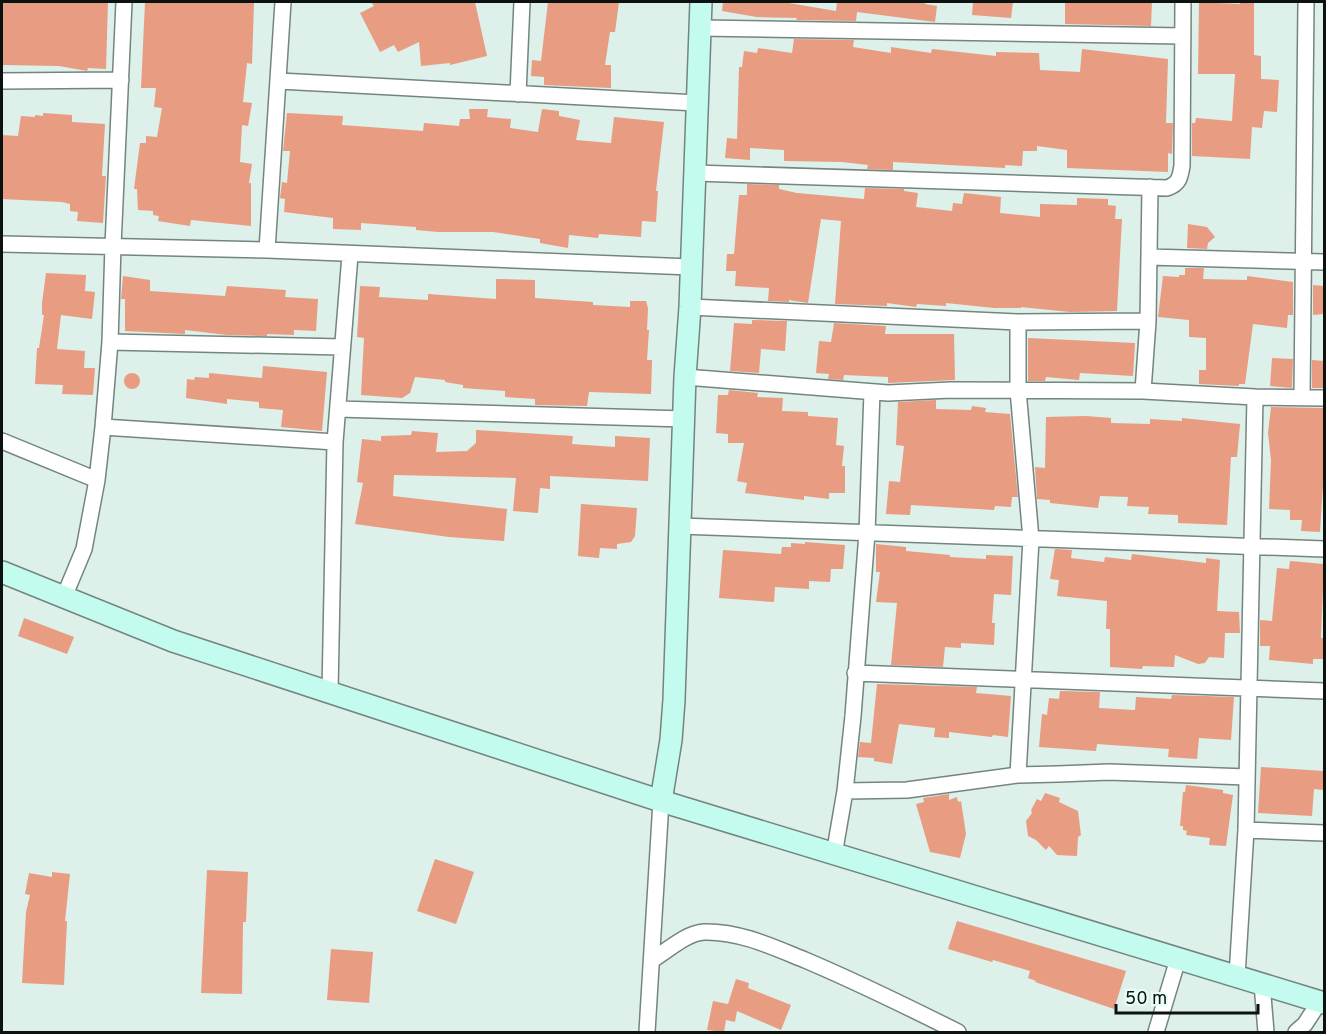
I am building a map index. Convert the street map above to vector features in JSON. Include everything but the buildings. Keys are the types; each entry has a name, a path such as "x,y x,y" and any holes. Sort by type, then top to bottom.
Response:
{"street":[{"path":"64,597 84,549 97,480 103,426 111,342 124,2"},
{"path":"267,250 283,2"},
{"path":"518,94 522,2"},
{"path":"648,1032 661,801 675,700 685,377 690,307 701,2"},
{"path":"695,173 1167,188 1176,185 1182,166 1183,2"},
{"path":"1302,397 1306,2"},
{"path":"700,28 1183,36"},
{"path":"2,81 121,80"},
{"path":"279,81 697,104"},
{"path":"1143,391 1148,321 1150,187"},
{"path":"2,244 267,250 691,267"},
{"path":"330,692 335,442 350,255"},
{"path":"1149,257 1324,262"},
{"path":"690,307 1018,322 1148,321"},
{"path":"1018,322 1018,390 1031,539 1018,775"},
{"path":"111,342 342,347"},
{"path":"685,377 872,392 1143,391 1324,398"},
{"path":"834,855 845,791 867,533 872,392"},
{"path":"1237,976 1246,830 1255,397"},
{"path":"338,409 685,419"},
{"path":"103,426 335,442"},
{"path":"2,441 97,480"},
{"path":"680,526 1324,549"},
{"path":"2,572 173,641 661,801 1322,1002 1296,1032"},
{"path":"855,673 1324,691"},
{"path":"845,791 908,790 1018,775 1108,772 1247,777"},
{"path":"1246,830 1324,833"},
{"path":"652,960 686,938 702,932 732,934 768,945 817,965 958,1032"},
{"path":"1156,1032 1178,959"},
{"path":"1263,984 1266,1032"}]}
